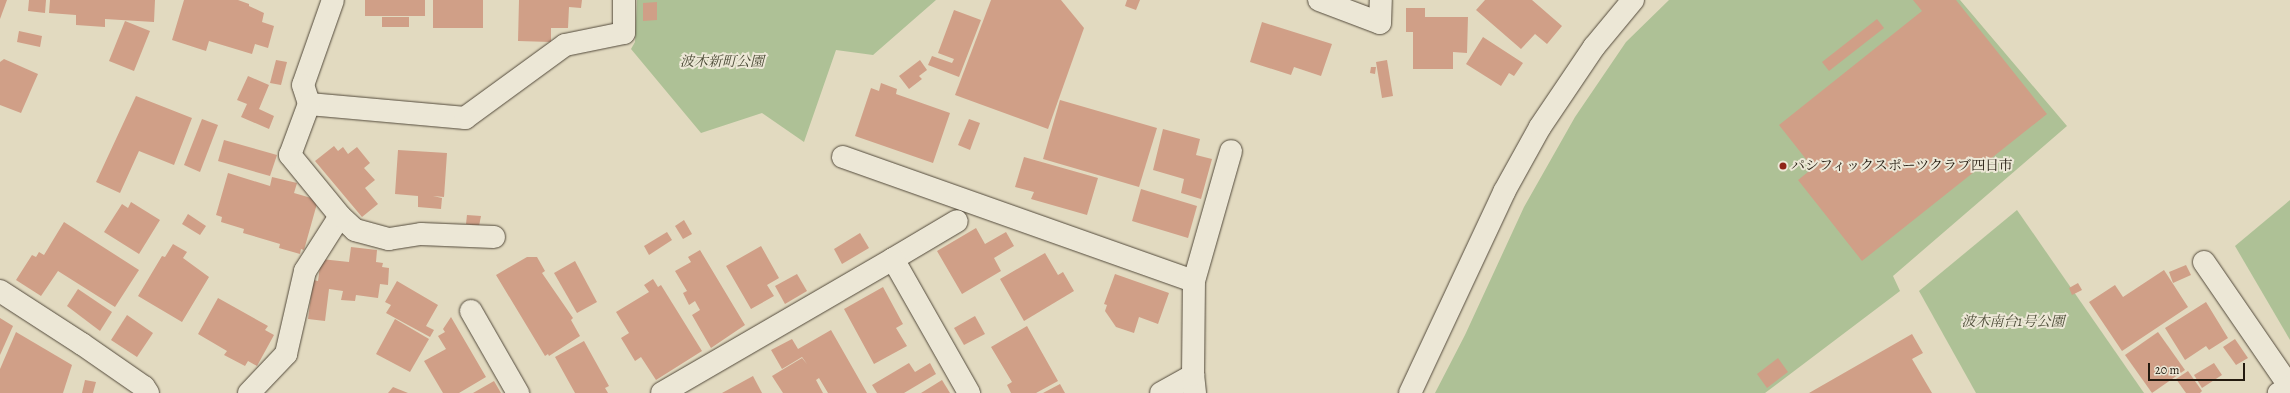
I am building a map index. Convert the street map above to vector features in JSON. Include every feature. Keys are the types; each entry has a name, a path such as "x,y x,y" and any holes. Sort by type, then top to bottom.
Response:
{"street":[{"path":"333,0 303,85 309,104 290,155 340,216 355,230 389,239 421,234 494,237"},
{"path":"309,104 465,118 565,45 624,33 624,0"},
{"path":"1319,0 1380,23 1381,0"},
{"path":"1410,393 1504,192 1540,127 1594,47 1633,0"},
{"path":"1161,393 1194,384 1194,281 1231,152"},
{"path":"843,157 1194,281"},
{"path":"249,393 286,354 305,272 340,216"},
{"path":"662,393 957,221"},
{"path":"893,259 969,393"},
{"path":"2204,262 2290,387 2279,393"},
{"path":"0,291 82,344 144,387 148,393"},
{"path":"471,311 518,393"}],"green space":[{"name":"波木新町公園","path":"637,0 936,0 873,55 836,50 804,142 762,113 701,133 631,49 635,42"},
{"name":"パシフィックスポーツクラブ四日市","path":"1669,0 1960,0 2067,126 1893,276 1900,291 1765,393 1435,393 1465,335 1524,207 1575,117 1626,42"},
{"path":"2290,200 2290,340 2235,246"},
{"name":"波木南台1号公園","path":"2017,210 2144,393 1976,393 1919,291"}],"building":[{"path":"0,0 7,0 0,19"},
{"path":"29,0 46,0 45,13 28,11"},
{"path":"50,0 155,0 154,22 105,19 105,27 76,25 76,15 49,13"},
{"path":"184,0 238,0 249,4 249,6 264,13 262,22 274,26 268,48 255,44 252,54 209,41 206,51 172,40"},
{"path":"365,0 425,0 425,16 365,16"},
{"path":"433,0 483,0 483,28 433,28"},
{"path":"519,0 582,0 581,8 569,7 568,28 551,28 551,42 518,41"},
{"path":"991,0 1061,0 1084,28 1048,129 955,95"},
{"path":"1127,0 1140,0 1136,10 1125,6"},
{"path":"1485,0 1532,0 1562,26 1547,44 1535,34 1521,49 1476,10"},
{"path":"1913,0 1956,0 2047,114 1862,261 1798,180 1813,168 1779,125 1922,11"},
{"path":"657,2 657,20 643,21 643,3"},
{"path":"1406,8 1425,8 1425,17 1468,17 1467,53 1453,52 1453,69 1413,69 1413,32 1406,32"},
{"path":"954,10 981,20 959,77 928,65 932,56 952,63 954,59 938,53"},
{"path":"382,17 409,17 409,27 382,27"},
{"path":"1877,19 1884,28 1829,71 1822,62"},
{"path":"125,21 150,31 134,71 109,61"},
{"path":"1262,22 1332,44 1321,76 1294,67 1291,75 1250,62"},
{"path":"19,31 42,36 40,47 17,42"},
{"path":"1483,37 1523,63 1514,76 1509,73 1501,86 1466,64"},
{"path":"4,59 38,74 21,113 0,105 0,62"},
{"path":"276,60 287,62 281,85 270,83"},
{"path":"920,60 927,70 919,76 922,79 909,89 899,76"},
{"path":"1387,60 1393,96 1382,98 1376,62"},
{"path":"1371,67 1376,67 1375,74 1370,73"},
{"path":"248,76 269,85 259,109 274,116 269,129 241,117 247,104 237,100"},
{"path":"881,83 897,89 896,94 950,113 933,163 855,136 871,88 879,91"},
{"path":"136,96 192,118 174,165 139,151 120,193 96,182"},
{"path":"1060,100 1157,128 1139,187 1043,159"},
{"path":"202,119 218,125 200,172 184,165"},
{"path":"969,119 980,123 970,150 958,145"},
{"path":"1163,129 1200,139 1196,155 1212,159 1201,199 1181,193 1184,179 1153,170"},
{"path":"224,140 277,155 270,176 218,161"},
{"path":"334,146 338,151 343,147 348,154 357,147 370,163 364,168 375,180 365,188 378,204 362,217 315,161"},
{"path":"398,150 447,153 444,197 433,196 442,198 441,209 418,207 418,196 395,194"},
{"path":"1024,157 1098,178 1087,215 1031,199 1034,192 1015,187"},
{"path":"228,173 270,186 272,177 297,183 294,193 318,200 304,250 301,249 300,254 279,248 280,244 243,233 244,229 221,222 222,217 216,215"},
{"path":"1141,189 1197,206 1188,238 1132,221"},
{"path":"131,202 160,220 139,254 104,232 122,204 128,208"},
{"path":"188,214 206,226 200,235 182,224"},
{"path":"467,215 481,216 479,226 466,224"},
{"path":"684,220 692,234 683,239 675,226"},
{"path":"64,222 139,270 115,307 58,271 41,296 16,280 32,255 36,257 39,252 44,255"},
{"path":"976,228 985,244 1006,232 1014,246 994,258 1001,271 962,294 937,251"},
{"path":"667,232 672,240 649,255 644,246"},
{"path":"860,233 869,248 842,264 834,249"},
{"path":"173,244 187,252 183,258 209,277 182,322 138,296 162,256 165,257"},
{"path":"761,246 779,278 767,285 774,296 751,309 726,266"},
{"path":"351,247 377,250 376,262 383,263 382,267 389,268 388,285 380,284 378,298 356,295 355,301 341,300 343,291 329,289 325,321 308,319 313,280 318,281 321,259 349,262"},
{"path":"700,250 745,325 711,348 692,315 700,310 695,301 689,305 683,293 687,291 675,271 691,262 688,257"},
{"path":"1045,253 1058,275 1063,272 1074,291 1024,321 1000,279"},
{"path":"527,257 537,257 545,271 542,273 573,318 571,320 580,336 549,356 548,354 545,356 496,275"},
{"path":"575,261 597,302 577,313 554,273"},
{"path":"2186,265 2191,275 2173,283 2169,272"},
{"path":"2164,270 2188,307 2122,351 2089,302 2115,285 2123,297"},
{"path":"797,274 807,291 785,304 775,286"},
{"path":"1115,274 1169,293 1158,324 1139,317 1134,333 1116,327 1105,311 1107,305 1104,304"},
{"path":"653,279 658,287 661,285 702,351 656,380 641,357 635,361 621,338 629,333 616,312 649,292 644,285"},
{"path":"397,281 438,305 426,326 434,330 430,337 386,313 391,305 385,302"},
{"path":"2078,283 2082,290 2072,295 2069,288"},
{"path":"883,287 903,324 896,328 907,346 874,364 844,309"},
{"path":"78,289 112,312 100,331 67,306"},
{"path":"218,298 268,326 265,330 274,335 257,366 248,361 245,366 224,355 227,351 198,334"},
{"path":"2206,302 2228,338 2209,350 2206,346 2185,360 2165,328"},
{"path":"127,315 153,333 137,357 111,340"},
{"path":"975,316 985,334 964,345 954,328"},
{"path":"451,317 486,377 459,393 443,393 424,361 446,349 438,336 445,332 443,329"},
{"path":"0,318 13,326 0,355"},
{"path":"395,319 429,339 410,372 376,354"},
{"path":"1027,326 1058,381 1036,393 1011,393 1007,385 1012,382 991,347"},
{"path":"831,330 867,393 828,393 819,378 816,380 823,393 783,393 772,376 802,358 807,364 802,357 782,369 771,350 792,339 798,349"},
{"path":"16,332 72,365 63,393 0,393 0,369"},
{"path":"2158,332 2185,370 2152,393 2125,355"},
{"path":"1912,334 1923,353 1912,359 1932,393 1809,393"},
{"path":"2235,339 2248,358 2236,365 2223,347"},
{"path":"584,341 609,386 605,388 608,393 575,393 555,357"},
{"path":"1778,358 1788,372 1767,388 1757,374"},
{"path":"909,363 915,372 930,363 936,374 904,393 877,393 872,385"},
{"path":"2214,363 2222,375 2202,388 2194,375"},
{"path":"2188,371 2202,391 2200,393 2186,393 2176,379"},
{"path":"753,376 762,393 722,393"},
{"path":"85,380 96,382 93,393 82,393"},
{"path":"942,380 950,393 921,393"},
{"path":"494,381 501,393 473,393"},
{"path":"1060,384 1065,393 1043,393"},
{"path":"393,387 408,393 388,393"}],"place":[{"name":"パシフィックスポーツクラブ四日市","path":"1783,166"}]}
